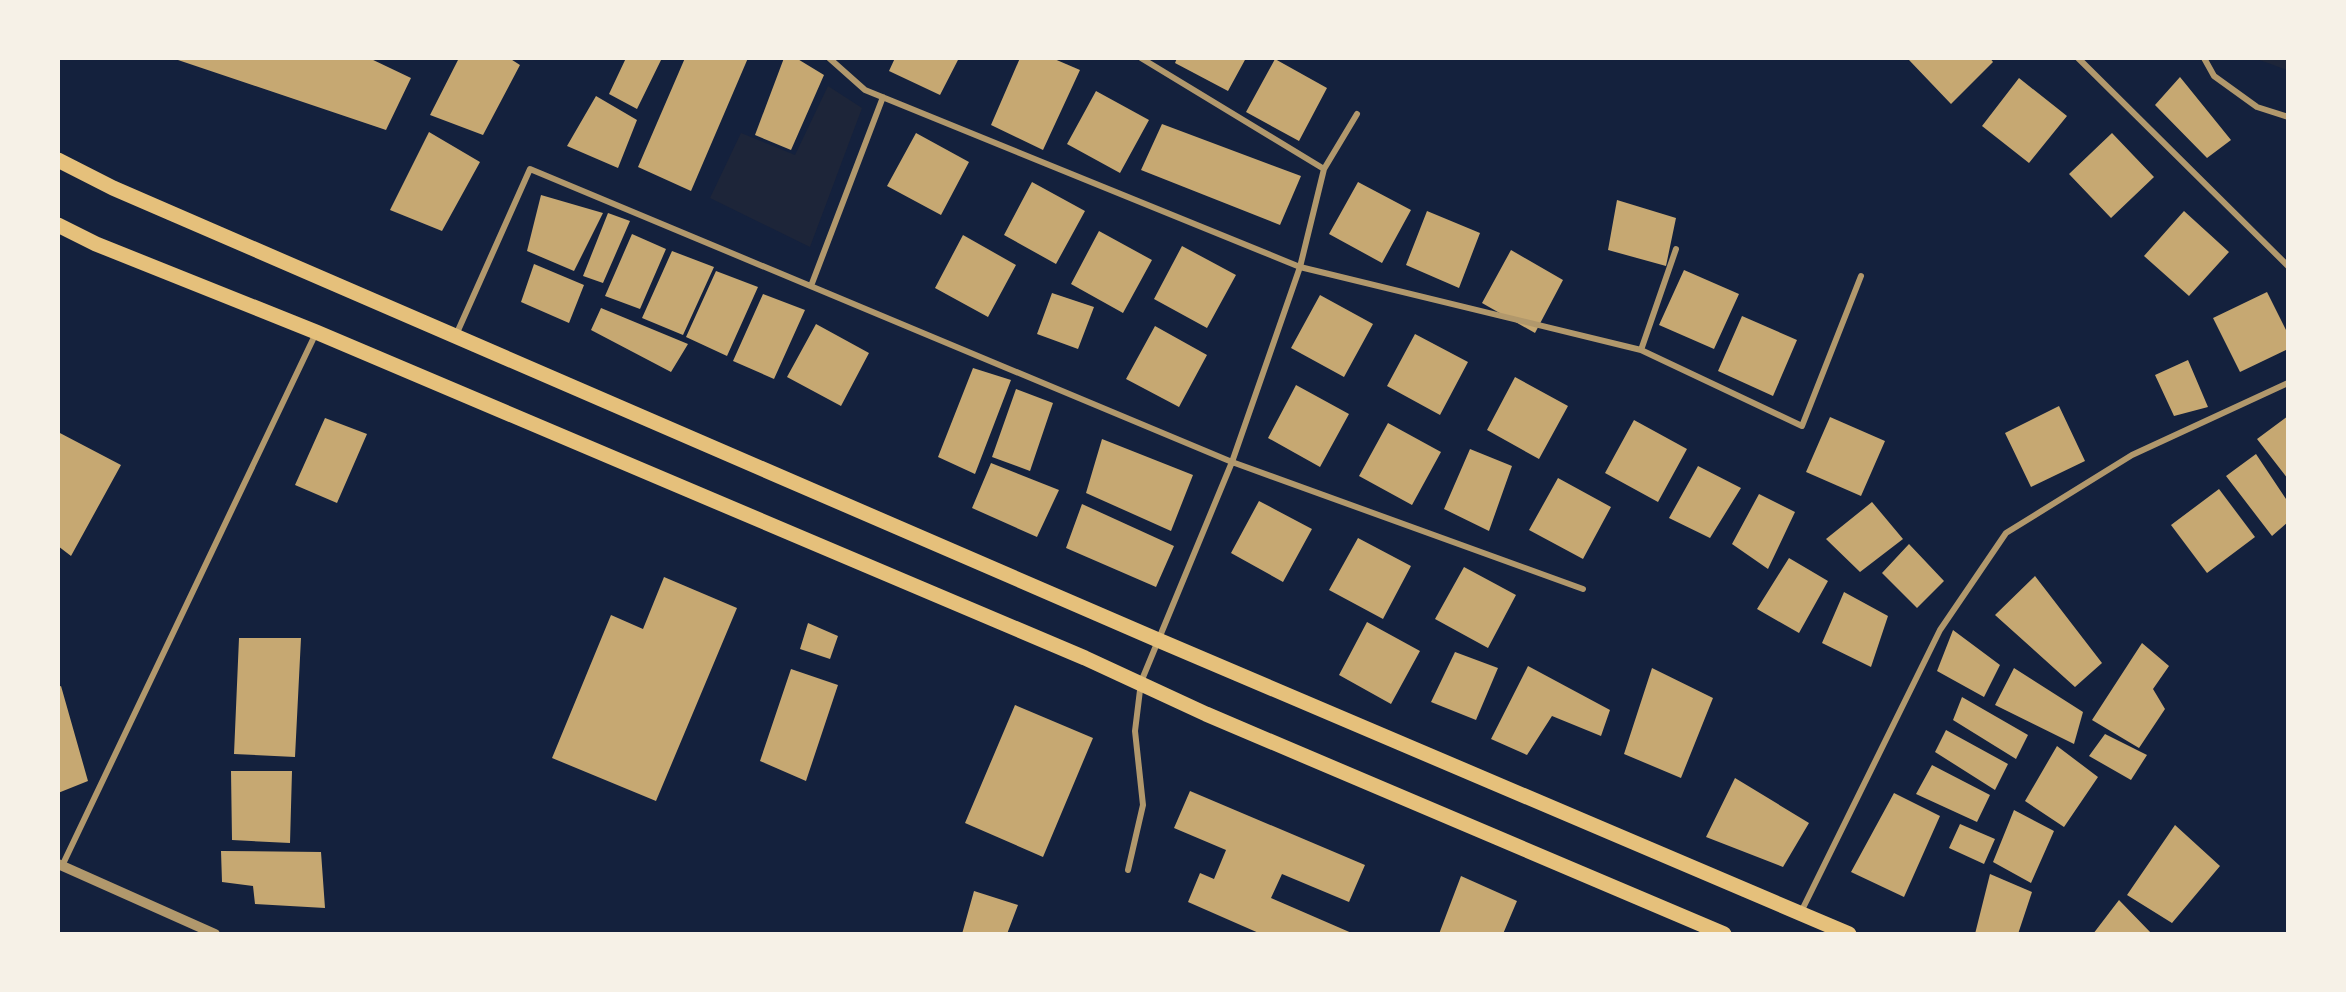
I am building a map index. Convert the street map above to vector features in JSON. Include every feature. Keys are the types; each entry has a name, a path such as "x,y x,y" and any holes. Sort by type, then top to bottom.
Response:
{"main road":[{"path":"58,160 113,188 1158,640 1850,933"},
{"path":"58,225 96,244 316,332 1141,682 1206,714 1724,933"}],"street":[{"path":"830,58 865,90 1300,267 1641,350 1802,426 1861,276"},
{"path":"1141,58 1324,169"},
{"path":"2078,58 2288,266"},
{"path":"2204,58 2214,76 2257,108 2288,117"},
{"path":"811,286 884,98"},
{"path":"1128,870 1143,805 1136,731 1141,682 1232,462 1300,267 1324,169 1357,114"},
{"path":"456,335 530,170 1232,462 1583,589"},
{"path":"1641,350 1676,249"},
{"path":"215,933 60,865 316,332"},
{"path":"1800,913 1940,630 2006,533 2132,455 2288,382"}],"shaded area":[{"path":"2257,59 2287,59 2287,70"},
{"path":"828,86 862,108 810,247 710,198 741,133 795,155"}],"building":[{"path":"369,58 411,78 386,130 175,59"},
{"path":"459,58 509,58 520,65 483,135 430,115"},
{"path":"626,58 662,58 637,109 609,94"},
{"path":"685,58 748,58 691,191 638,167"},
{"path":"784,58 796,58 824,75 791,150 755,135"},
{"path":"895,58 959,58 940,95 889,71"},
{"path":"1020,58 1052,58 1080,70 1043,150 991,125"},
{"path":"1177,58 1246,58 1228,91 1175,63"},
{"path":"1910,58 1990,58 1993,62 1951,104 1909,60"},
{"path":"1275,59 1327,88 1299,141 1246,112"},
{"path":"2180,77 2231,140 2207,158 2155,105"},
{"path":"2019,78 2067,116 2029,163 1982,126"},
{"path":"1096,91 1149,120 1120,173 1067,144"},
{"path":"596,96 637,120 618,168 567,146"},
{"path":"1162,124 1301,176 1280,225 1141,170"},
{"path":"429,132 480,162 442,231 390,210"},
{"path":"916,133 969,162 941,215 887,186"},
{"path":"2112,133 2154,177 2111,218 2069,174"},
{"path":"1032,182 1085,211 1056,264 1004,235"},
{"path":"1358,182 1411,210 1382,263 1329,234"},
{"path":"541,195 603,213 574,271 527,251"},
{"path":"1617,200 1676,218 1666,266 1608,250"},
{"path":"1427,211 1480,233 1459,288 1406,265"},
{"path":"2184,211 2229,252 2189,296 2144,256"},
{"path":"608,213 630,221 603,283 583,276"},
{"path":"1099,231 1152,260 1123,313 1071,284"},
{"path":"632,234 666,249 640,309 605,296"},
{"path":"963,235 1016,265 988,317 935,288"},
{"path":"1182,246 1236,275 1207,328 1154,299"},
{"path":"1511,250 1563,280 1535,333 1482,303"},
{"path":"672,251 714,267 683,335 642,318"},
{"path":"534,264 584,285 569,323 521,302"},
{"path":"1684,270 1739,294 1714,349 1659,325"},
{"path":"716,271 758,287 727,356 686,337"},
{"path":"2267,292 2288,334 2288,349 2240,372 2213,318"},
{"path":"1052,293 1094,307 1078,349 1037,334"},
{"path":"763,294 805,310 774,379 733,361"},
{"path":"1320,295 1373,324 1344,377 1291,348"},
{"path":"601,308 688,344 671,372 591,330"},
{"path":"1742,316 1797,340 1773,396 1718,371"},
{"path":"816,324 869,353 841,406 787,377"},
{"path":"1155,326 1207,355 1179,407 1126,379"},
{"path":"1415,334 1468,362 1440,415 1387,386"},
{"path":"2188,360 2208,407 2174,416 2155,375"},
{"path":"973,368 1011,380 975,474 938,457"},
{"path":"1515,377 1568,406 1539,459 1487,430"},
{"path":"1296,385 1349,414 1320,467 1268,438"},
{"path":"1016,389 1053,403 1030,471 992,457"},
{"path":"2059,406 2085,461 2031,487 2005,433"},
{"path":"2288,416 2288,479 2257,439"},
{"path":"1830,417 1885,441 1861,496 1806,472"},
{"path":"325,418 367,434 337,503 295,485"},
{"path":"1634,420 1687,449 1658,502 1605,473"},
{"path":"1388,423 1441,452 1412,505 1359,476"},
{"path":"58,432 121,465 71,556 58,546"},
{"path":"1102,439 1193,475 1171,531 1086,493"},
{"path":"1470,449 1512,466 1489,531 1444,509"},
{"path":"2256,454 2288,502 2288,522 2272,536 2226,476"},
{"path":"991,463 1059,490 1037,537 972,508"},
{"path":"1698,466 1741,488 1710,538 1669,518"},
{"path":"1558,478 1611,507 1583,559 1529,530"},
{"path":"2219,489 2255,537 2207,573 2171,525"},
{"path":"1759,494 1795,512 1768,569 1732,544"},
{"path":"1259,501 1312,529 1283,582 1231,553"},
{"path":"1872,502 1903,539 1860,572 1826,539"},
{"path":"1082,504 1174,546 1156,587 1066,548"},
{"path":"1358,538 1411,566 1383,619 1329,590"},
{"path":"1909,544 1944,581 1917,608 1882,573"},
{"path":"1789,558 1828,581 1799,633 1757,609"},
{"path":"1464,567 1516,595 1488,648 1435,619"},
{"path":"2035,576 2102,663 2075,687 1995,615"},
{"path":"664,577 737,608 656,801 552,758 611,615 643,629"},
{"path":"1844,592 1888,616 1871,667 1822,643"},
{"path":"1367,622 1420,651 1391,704 1339,675"},
{"path":"808,623 838,636 830,659 800,649"},
{"path":"1953,630 2000,665 1984,697 1937,671"},
{"path":"239,638 301,638 295,757 234,754"},
{"path":"2142,643 2169,666 2153,689 2165,709 2139,748 2092,720"},
{"path":"1455,652 1498,668 1476,720 1431,702"},
{"path":"1528,666 1610,710 1601,736 1552,716 1527,755 1491,739"},
{"path":"1652,668 1713,698 1681,778 1624,754"},
{"path":"2014,668 2083,712 2074,744 1995,705"},
{"path":"791,669 838,685 806,781 760,761"},
{"path":"61,686 88,781 58,793 58,687"},
{"path":"1962,697 2028,735 2016,759 1953,720"},
{"path":"1015,705 1093,738 1043,857 965,823"},
{"path":"1946,730 2008,764 1995,790 1935,752"},
{"path":"2105,734 2147,755 2131,780 2089,756"},
{"path":"2057,746 2098,777 2064,827 2025,801"},
{"path":"1932,765 1990,795 1977,822 1916,794"},
{"path":"231,771 292,771 290,843 232,840"},
{"path":"1735,778 1809,823 1783,867 1706,837"},
{"path":"1190,791 1365,865 1349,902 1282,874 1271,898 1354,934 1261,934 1188,902 1200,873 1214,879 1226,850 1174,828"},
{"path":"1894,793 1940,816 1904,897 1851,872"},
{"path":"2014,810 2054,831 2031,883 1993,862"},
{"path":"1960,824 1995,839 1984,864 1949,848"},
{"path":"2175,825 2220,866 2172,923 2127,895"},
{"path":"221,851 321,852 325,908 255,904 253,886 222,882"},
{"path":"1990,874 2032,892 2018,934 1975,934"},
{"path":"1461,876 1517,901 1503,934 1439,934"},
{"path":"974,891 1018,905 1007,934 962,934"},
{"path":"2119,900 2152,934 2093,934"}]}
